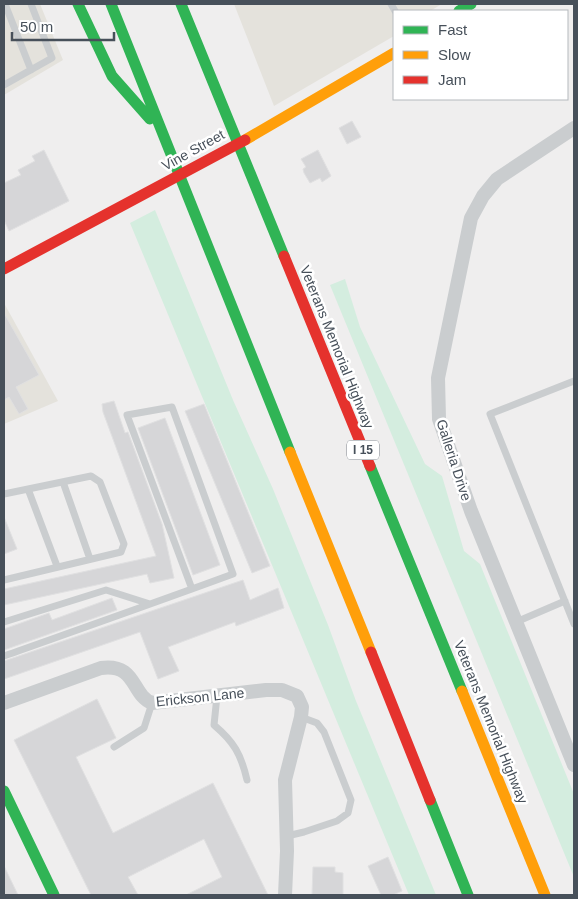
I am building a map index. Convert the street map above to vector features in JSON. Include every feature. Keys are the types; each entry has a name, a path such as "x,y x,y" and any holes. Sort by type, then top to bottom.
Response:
{"main road":[{"path":"78,4 112,76 161,131"},
{"path":"111,4 468,895"},
{"name":"Veterans Memorial Highway","path":"181,4 546,895"},
{"name":"Vine Street","path":"4,269 118,209 288,115 393,54"},
{"path":"4,791 54,895"}],"street":[{"name":"Galleria Drive","path":"574,128 497,179 483,196 471,218 438,378 439,419 471,511 574,765"},
{"name":"Erickson Lane","path":"4,703 111,666 120,669 128,675 146,701 152,703 282,690 297,696 302,707 302,717"},
{"path":"285,895 285,780 302,717"}],"lane":[{"path":"5,4 31,70"},
{"path":"4,85 52,58 31,4"},
{"path":"574,381 490,414 574,624"},
{"path":"4,656 151,604 192,589 233,574 172,407 127,415 192,589"},
{"path":"4,494 91,476 100,482 124,544 121,552 4,580"},
{"path":"63,482 90,559"},
{"path":"28,489 57,566"},
{"path":"4,622 106,590 151,604"},
{"path":"516,622 565,601"},
{"path":"217,696 214,725 236,748 243,761 247,780"},
{"path":"114,747 144,728 152,703"},
{"path":"286,836 337,821 348,813 351,800 324,732 317,723 302,717"}],"shaded area":[{"path":"4,4 40,4 63,60 4,95"},
{"path":"234,4 442,4 432,10 393,10 393,37 274,106"},
{"path":"4,303 58,401 4,424"}],"green space":[{"path":"155,210 233,400 273,489 328,625 356,701 436,895 409,895 130,223"},
{"path":"345,279 360,327 425,464 442,476 464,551 480,564 574,794 574,877 330,285"}],"building":[{"path":"352,121 361,137 347,144 339,128"},
{"path":"44,150 69,201 9,231 4,220 4,183 21,175 18,170 35,161 32,156"},
{"path":"318,150 331,176 322,182 320,178 310,183 304,173 303,169 306,167 301,159"},
{"path":"4,313 39,375 16,387 28,409 19,414 9,397 4,400"},
{"path":"114,401 125,433 128,432 162,524 174,578 150,583 147,574 4,605 4,589 156,556 103,412 102,404"},
{"path":"204,404 270,566 252,573 185,411"},
{"path":"165,418 220,565 193,575 138,428"},
{"path":"4,517 17,549 4,554"},
{"path":"243,580 250,600 278,588 284,608 236,626 235,622 168,647 179,671 158,679 140,632 4,679 4,661"},
{"path":"112,598 117,610 4,650 4,629 49,613 52,620"},
{"path":"97,699 116,738 76,757 113,833 213,783 268,895 186,895 222,877 204,839 128,877 138,895 91,895 14,740"},
{"path":"388,857 402,891 393,895 381,895 368,866"},
{"path":"4,866 18,895 4,895"},
{"path":"313,867 335,867 335,872 343,873 343,895 312,895"}],"traffic: fast":[{"path":"78,4 112,76 150,119"},
{"path":"111,4 290,452"},
{"path":"181,4 284,256"},
{"path":"461,10 471,4"},
{"path":"370,466 462,691"},
{"path":"4,791 54,895"},
{"path":"430,800 468,895"}],"traffic: slow":[{"path":"245,140 393,54"},
{"path":"290,452 371,652"},
{"path":"462,691 545,895"}],"traffic: jam":[{"path":"4,269 245,140"},
{"path":"284,256 370,466"},
{"path":"371,652 430,800"}]}
